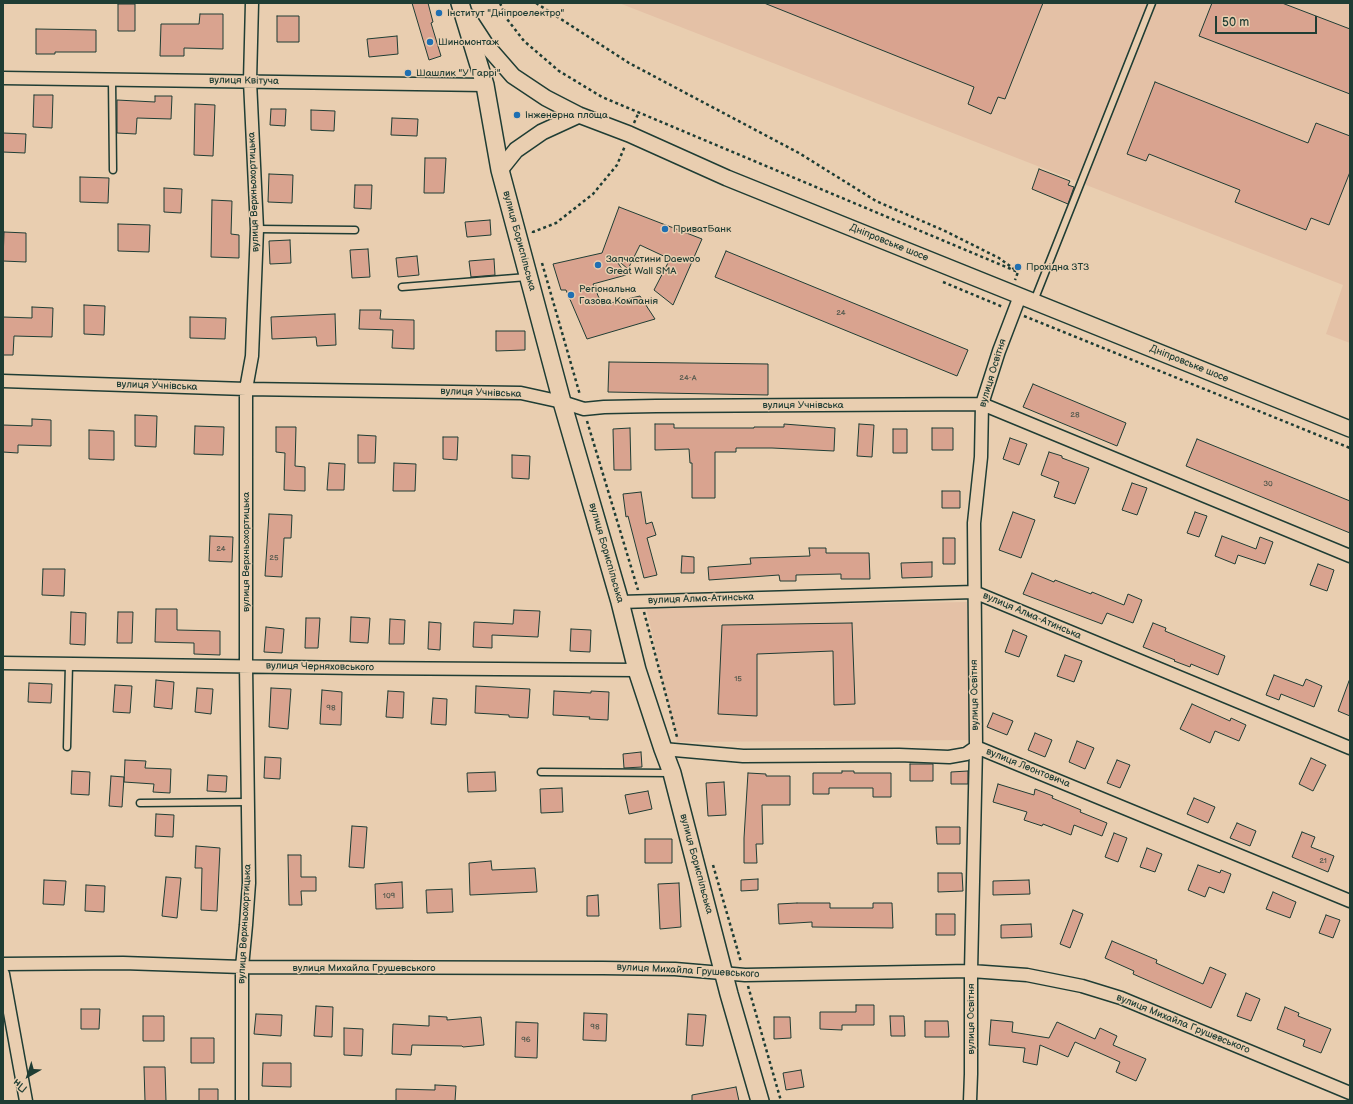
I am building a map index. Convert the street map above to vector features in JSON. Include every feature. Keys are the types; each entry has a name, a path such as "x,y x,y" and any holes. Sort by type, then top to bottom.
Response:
{"main road":[{"name":"вулиця Бориспільська","path":"461,6 485,85 500,170 562,402 620,602 637,670 672,773 724,973 760,1101"}],"street":[{"name":"вулиця Верхньохортицька","path":"242,1101 242,967 249,883 246,666 246,389 252,356 257,228 250,81 252,3"},
{"name":"Дніпровське шосе","path":"461,6 486,45 513,76 546,98 579,115 629,134 726,178 1350,429"},
{"name":"вулиця Квітуча","path":"3,78 485,85"},
{"path":"500,170 516,150 542,132 579,115"},
{"name":"вулиця Освітня","path":"970,1101 971,971 976,747 974,523 981,458 982,404 1015,294"},
{"name":"вулиця Учнівська","path":"3,381 246,389 521,393 562,402 584,409 656,406 982,404"},
{"path":"982,404 1350,556"},
{"name":"вулиця Алма-Атинська","path":"620,602 974,592 1350,748"},
{"name":"вулиця Черняховського","path":"3,663 637,670"},
{"name":"вулиця Леонтовича","path":"663,749 743,756 949,756 966,754 976,747 1350,901"},
{"name":"вулиця Михайла Грушевського","path":"3,964 123,963 242,967 603,968 682,970 744,975 971,971 1027,975 1082,986 1121,998 1350,1093"},
{"path":"3,974 26,1101"}],"lane":[{"path":"1034,302 1152,3"},
{"path":"112,80 113,170"},
{"path":"257,228 355,230"},
{"path":"402,287 528,277"},
{"path":"67,747 69,664"},
{"path":"541,772 672,773"},
{"path":"140,804 248,802"}],"path":[{"path":"500,3 507,19 524,41 559,71 602,97 1018,272"},
{"path":"536,3 629,63 798,153 876,201 952,234 999,258 1018,272"},
{"path":"1004,307 1015,294 1018,272"}],"shaded area":[{"path":"619,3 1350,3 1350,343 1326,334 1343,285"},
{"path":"967,602 971,740 677,742 646,607"}],"building":[{"path":"412,3 428,3 433,22 431,23 441,56 429,60"},
{"path":"764,3 1043,3 1005,99 998,97 991,114 968,104 974,87"},
{"path":"1212,3 1282,3 1350,29 1350,94 1199,36"},
{"path":"118,4 135,4 135,31 118,31"},
{"path":"200,14 223,14 223,49 184,48 184,56 160,56 161,24 199,24"},
{"path":"277,16 299,16 299,42 277,42"},
{"path":"36,29 96,30 96,52 55,52 55,54 36,54"},
{"path":"397,36 398,54 369,57 367,39"},
{"path":"1155,82 1308,143 1316,123 1350,136 1350,172 1329,225 1311,218 1306,230 1235,202 1240,190 1149,154 1146,161 1127,154"},
{"path":"34,95 53,95 52,128 33,127"},
{"path":"155,96 172,96 171,119 137,118 136,134 117,133 117,100 155,102"},
{"path":"195,104 215,105 213,156 194,155"},
{"path":"271,109 286,109 285,126 270,125"},
{"path":"311,110 335,111 334,131 311,130"},
{"path":"392,118 418,119 417,136 391,135"},
{"path":"3,133 26,134 25,153 3,152"},
{"path":"425,158 446,158 444,193 424,193"},
{"path":"1039,169 1070,181 1068,185 1074,187 1068,204 1032,189"},
{"path":"269,174 293,175 292,203 268,202"},
{"path":"80,177 109,178 108,203 80,202"},
{"path":"355,185 372,185 371,209 354,208"},
{"path":"164,188 182,189 181,213 164,212"},
{"path":"212,200 232,201 231,234 239,235 239,258 211,257"},
{"path":"619,207 702,239 673,305 654,290 670,259 640,245 628,269 614,257 626,275 593,284 602,305 640,296 655,319 587,339 566,290 561,290 553,264 602,253"},
{"path":"490,220 491,235 467,237 465,222"},
{"path":"118,224 150,225 149,252 118,251"},
{"path":"4,232 26,233 26,262 3,261"},
{"path":"290,240 291,263 270,264 269,241"},
{"path":"368,249 370,277 352,278 350,250"},
{"path":"726,251 968,350 957,376 715,277"},
{"path":"417,256 419,275 398,277 396,258"},
{"path":"494,259 495,275 471,277 469,261"},
{"path":"84,305 105,306 104,335 84,334"},
{"path":"32,307 53,308 52,337 14,336 13,355 3,355 3,317 32,318"},
{"path":"360,310 381,310 380,319 414,320 414,349 392,348 393,330 359,329"},
{"path":"335,314 336,345 317,346 316,337 272,339 271,317"},
{"path":"190,317 226,318 225,339 190,338"},
{"path":"496,331 525,331 525,350 496,351"},
{"path":"609,362 768,364 768,395 608,392"},
{"path":"1033,384 1126,423 1117,446 1023,407"},
{"path":"135,415 157,416 156,447 135,446"},
{"path":"32,419 51,420 51,446 18,445 18,453 3,452 3,425 32,426"},
{"path":"655,424 674,424 674,428 784,427 784,424 835,428 834,451 736,448 736,452 715,452 715,498 692,498 692,463 690,463 689,449 655,450"},
{"path":"859,424 874,425 872,457 857,456"},
{"path":"195,426 224,427 223,455 194,454"},
{"path":"276,427 296,427 295,466 305,467 305,491 284,490 285,453 276,452"},
{"path":"630,428 631,470 614,470 613,429"},
{"path":"932,428 953,428 953,450 932,450"},
{"path":"893,429 907,429 907,453 893,453"},
{"path":"89,430 114,431 114,460 89,459"},
{"path":"358,435 376,436 375,463 358,463"},
{"path":"443,437 458,437 457,460 443,459"},
{"path":"1010,438 1027,444 1019,465 1003,459"},
{"path":"1197,439 1350,501 1350,533 1186,466"},
{"path":"1049,452 1089,468 1075,504 1054,497 1059,482 1041,475"},
{"path":"512,455 530,456 529,479 512,478"},
{"path":"329,463 345,464 344,490 327,490"},
{"path":"394,463 416,464 415,491 393,491"},
{"path":"1132,483 1147,488 1137,515 1122,510"},
{"path":"942,491 960,491 960,508 942,508"},
{"path":"641,492 646,524 652,522 656,535 647,538 657,575 644,578 628,516 626,517 623,494"},
{"path":"1013,512 1035,520 1021,558 999,550"},
{"path":"1195,512 1207,516 1199,537 1187,533"},
{"path":"269,514 292,515 291,538 284,538 282,577 265,576"},
{"path":"210,536 233,537 232,562 209,561"},
{"path":"1222,536 1256,549 1260,537 1273,542 1265,564 1238,555 1235,564 1215,556"},
{"path":"943,538 955,538 955,564 943,564"},
{"path":"809,548 826,548 826,553 869,553 870,579 841,579 841,574 796,575 796,581 780,581 779,575 709,580 708,567 751,564 750,558 810,556"},
{"path":"682,556 694,557 694,573 681,573"},
{"path":"932,562 932,577 902,578 901,563"},
{"path":"1318,564 1334,570 1327,591 1310,585"},
{"path":"43,569 65,569 64,596 42,595"},
{"path":"1032,573 1091,594 1092,592 1124,605 1128,594 1142,600 1133,623 1107,613 1102,624 1023,594"},
{"path":"156,609 177,609 177,630 220,631 220,655 194,654 194,643 155,642"},
{"path":"514,610 540,611 538,637 492,635 492,648 473,647 474,622 513,624"},
{"path":"71,612 86,613 85,645 70,644"},
{"path":"118,612 133,612 132,643 117,643"},
{"path":"351,617 370,618 368,643 350,642"},
{"path":"306,618 320,618 318,648 305,648"},
{"path":"390,619 405,620 404,644 389,644"},
{"path":"429,622 441,623 440,650 428,649"},
{"path":"852,623 855,704 834,705 833,651 757,654 757,716 718,714 722,625"},
{"path":"1153,623 1166,628 1165,631 1225,656 1218,675 1191,664 1190,667 1143,647"},
{"path":"266,627 284,629 282,653 264,652"},
{"path":"571,629 591,630 590,652 570,651"},
{"path":"1013,630 1027,636 1019,657 1005,652"},
{"path":"1065,655 1082,661 1074,682 1057,676"},
{"path":"1274,675 1303,686 1306,679 1322,686 1314,707 1281,694 1279,700 1266,695"},
{"path":"156,680 174,682 172,709 154,707"},
{"path":"1350,681 1350,716 1338,711"},
{"path":"29,683 52,684 51,703 28,702"},
{"path":"115,685 132,686 130,713 113,712"},
{"path":"476,686 530,689 528,718 509,717 509,715 475,713"},
{"path":"197,688 213,689 211,714 195,712"},
{"path":"271,688 291,689 288,729 269,727"},
{"path":"322,690 342,692 341,725 320,724"},
{"path":"388,691 404,692 403,718 386,717"},
{"path":"554,691 591,693 591,691 609,692 608,720 589,719 590,717 553,715"},
{"path":"433,698 447,699 446,725 431,724"},
{"path":"1192,704 1230,721 1231,718 1246,725 1239,741 1215,731 1210,743 1180,729"},
{"path":"993,713 1013,721 1007,735 987,727"},
{"path":"1035,733 1052,740 1045,757 1028,750"},
{"path":"1077,741 1094,748 1085,769 1069,762"},
{"path":"641,752 642,767 624,768 623,754"},
{"path":"265,757 281,758 280,779 264,778"},
{"path":"1311,758 1326,765 1313,791 1299,784"},
{"path":"125,760 146,761 145,768 171,769 170,793 153,792 154,784 124,782"},
{"path":"1117,760 1130,765 1120,788 1107,783"},
{"path":"910,764 933,764 933,781 910,781"},
{"path":"72,771 90,772 89,795 71,794"},
{"path":"842,771 854,771 854,773 891,773 891,797 873,797 873,788 829,788 829,794 813,794 813,773 842,773"},
{"path":"968,771 968,784 951,784 951,772"},
{"path":"495,772 496,791 468,792 467,773"},
{"path":"748,773 766,774 766,776 790,776 790,805 762,805 763,844 756,844 757,863 744,863"},
{"path":"208,775 227,776 226,792 207,791"},
{"path":"111,776 124,777 122,807 109,806"},
{"path":"724,782 726,815 708,816 706,783"},
{"path":"998,784 1034,795 1035,789 1081,810 1080,812 1107,823 1102,836 1074,825 1071,835 1043,824 1042,826 1024,820 1027,812 993,802"},
{"path":"562,788 563,812 541,813 540,789"},
{"path":"648,791 652,809 629,814 625,795"},
{"path":"1194,798 1215,807 1208,823 1187,814"},
{"path":"156,814 174,815 173,837 155,836"},
{"path":"1237,823 1256,831 1250,846 1230,838"},
{"path":"352,826 367,827 364,868 349,867"},
{"path":"936,827 960,827 960,844 937,844"},
{"path":"1302,832 1315,837 1311,847 1334,856 1328,872 1292,857"},
{"path":"1114,833 1127,838 1118,862 1105,857"},
{"path":"645,839 672,839 672,863 645,863"},
{"path":"196,846 220,848 217,911 201,910 202,868 195,868"},
{"path":"1147,848 1162,854 1155,872 1140,867"},
{"path":"288,855 301,855 301,877 316,877 316,891 301,891 302,905 289,905"},
{"path":"491,861 492,870 535,868 537,892 470,895 469,863"},
{"path":"1198,865 1220,873 1221,870 1231,874 1224,893 1209,887 1205,897 1188,890"},
{"path":"938,873 962,873 963,891 938,892"},
{"path":"166,877 181,878 177,918 162,916"},
{"path":"758,879 758,890 741,891 741,880"},
{"path":"44,880 66,881 64,905 43,904"},
{"path":"1029,880 1030,894 993,895 993,881"},
{"path":"402,882 403,908 376,909 375,884"},
{"path":"679,883 681,927 660,929 658,884"},
{"path":"86,885 105,886 104,912 85,911"},
{"path":"452,889 453,912 427,913 426,890"},
{"path":"1273,892 1296,902 1290,918 1266,909"},
{"path":"598,895 599,916 587,916 587,896"},
{"path":"830,903 830,908 873,908 873,903 892,903 893,928 812,927 812,922 779,924 778,904"},
{"path":"1073,910 1083,914 1070,948 1060,944"},
{"path":"936,914 955,914 955,935 936,935"},
{"path":"1326,915 1340,920 1333,938 1319,933"},
{"path":"1031,924 1032,937 1001,938 1001,925"},
{"path":"1112,941 1157,960 1156,963 1203,984 1210,967 1226,974 1211,1008 1133,974 1134,971 1105,958"},
{"path":"1246,993 1260,999 1251,1021 1237,1016"},
{"path":"856,1005 874,1005 874,1025 842,1025 842,1030 820,1029 820,1012 856,1012"},
{"path":"316,1006 333,1007 332,1037 314,1036"},
{"path":"1285,1007 1299,1013 1298,1016 1331,1029 1321,1053 1303,1046 1305,1040 1277,1029"},
{"path":"81,1009 100,1009 99,1029 81,1029"},
{"path":"584,1013 607,1014 606,1041 583,1040"},
{"path":"256,1014 282,1015 281,1036 254,1034"},
{"path":"688,1014 706,1015 703,1046 686,1045"},
{"path":"143,1016 164,1016 164,1041 143,1041"},
{"path":"429,1016 447,1017 447,1020 481,1017 484,1045 463,1047 412,1045 411,1055 392,1054 393,1024 429,1026"},
{"path":"890,1016 904,1016 905,1036 891,1036"},
{"path":"774,1017 790,1017 791,1038 774,1039"},
{"path":"991,1020 1013,1022 1012,1032 1049,1038 1057,1022 1095,1039 1100,1028 1117,1036 1113,1045 1146,1059 1136,1081 1116,1072 1120,1062 1075,1042 1068,1057 1040,1045 1037,1065 1023,1062 1025,1048 989,1045"},
{"path":"925,1021 948,1021 949,1037 925,1037"},
{"path":"516,1022 538,1023 537,1058 515,1057"},
{"path":"344,1028 363,1029 362,1056 344,1055"},
{"path":"191,1038 214,1038 214,1063 191,1063"},
{"path":"263,1063 291,1063 291,1087 262,1086"},
{"path":"144,1067 165,1067 166,1101 145,1101"},
{"path":"801,1070 804,1087 786,1090 783,1073"},
{"path":"435,1085 456,1086 455,1101 396,1101 396,1089 435,1090"},
{"path":"736,1087 739,1101 692,1101 692,1095"},
{"path":"199,1089 218,1089 218,1101 199,1101"}],"place":[{"name":"Інститут \"Дніпроелектро\"","path":"439,13"},
{"name":"Шиномонтаж","path":"430,42"},
{"name":"Шашлик \"У Гаррі\"","path":"408,73"},
{"name":"Інженерна площа","path":"517,115"},
{"name":"ПриватБанк","path":"665,229"},
{"name":"Запчастини Daewoo Great Wall SMA","path":"598,265"},
{"name":"Прохідна ЗТЗ","path":"1018,267"},
{"name":"Регіональна Газова Компанія","path":"571,295"}]}
